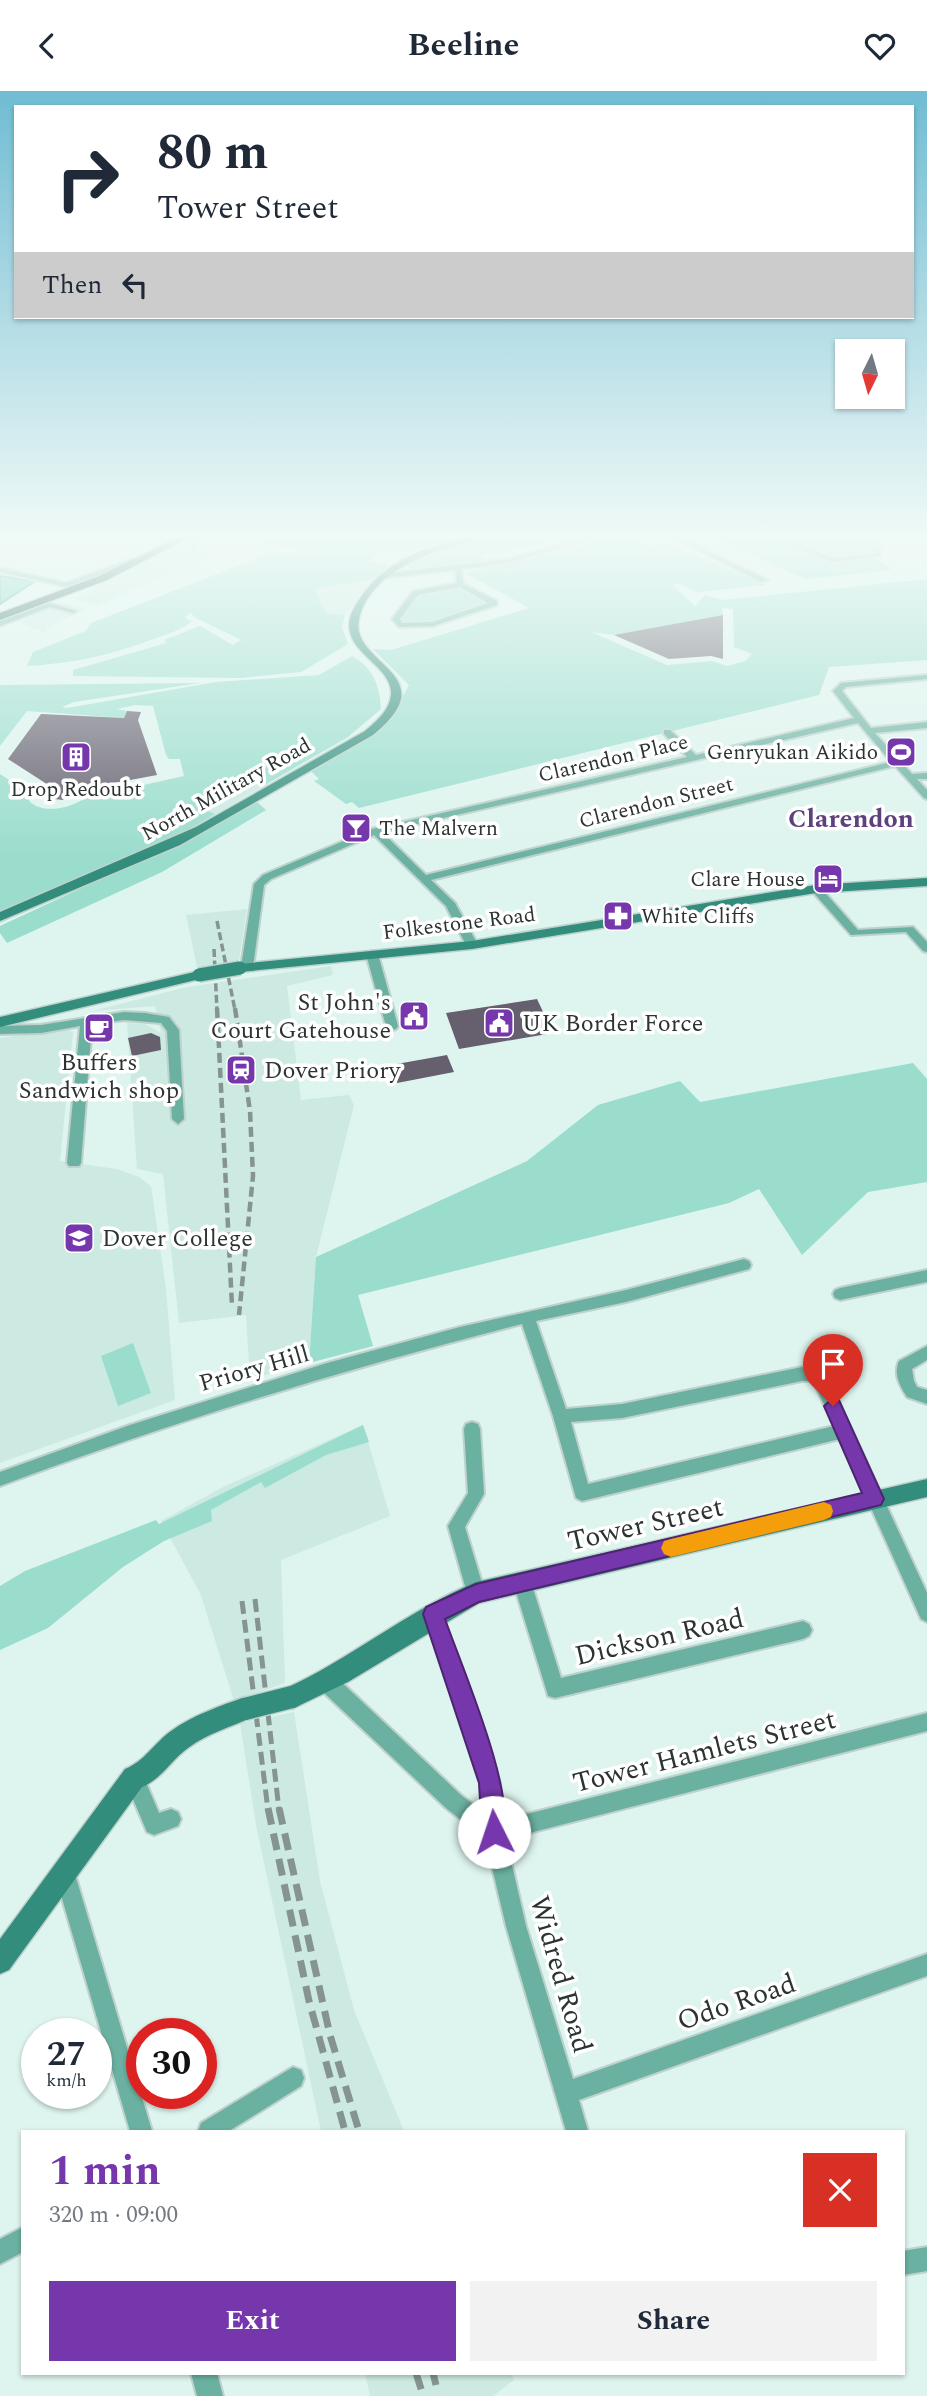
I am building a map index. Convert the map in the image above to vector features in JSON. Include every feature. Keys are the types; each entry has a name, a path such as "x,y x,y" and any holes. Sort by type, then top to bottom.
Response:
{"street":[{"name":"North Military Road","path":"0,917 199,830 372,729 388,713 396,693 393,681 361,644"},
{"path":"927,677 844,685 837,691 868,731 927,796"},
{"name":"Clarendon Place","path":"244,968 258,884 267,877 375,831 859,720"},
{"path":"868,731 927,725"},
{"path":"667,732 694,758"},
{"name":"Clarendon Street","path":"425,879 897,763"},
{"path":"909,777 927,776"},
{"path":"375,831 452,905 472,945"},
{"name":"Folkestone Road","path":"0,1022 199,975 244,968 472,945 816,889 927,882"},
{"path":"816,889 855,933 909,929 927,949"},
{"path":"372,954 392,1026"},
{"path":"27,1017 32,1025 47,1028"},
{"path":"0,1030 22,1032 86,1022 145,1017 170,1023 178,1119"},
{"path":"74,1163 86,1022"},
{"name":"Priory Hill","path":"0,1479 187,1411 527,1317 626,1296 680,1279 744,1265"},
{"path":"840,1294 927,1276"},
{"path":"527,1317 561,1416 582,1493 844,1431"},
{"path":"927,1352 904,1366 912,1392 927,1397"},
{"path":"561,1416 622,1411 802,1374 815,1375 821,1381 874,1499 918,1571 927,1613"},
{"path":"472,1429 476,1493 456,1526 476,1593"},
{"name":"Tower Street","path":"0,1961 134,1778 145,1775 170,1746 204,1723 292,1697 328,1683 433,1614 476,1593 927,1488"},
{"name":"Dickson Road","path":"522,1582 555,1689 803,1630"},
{"name":"Widred Road","path":"433,1614 491,1783 494,1832 516,1926 577,2130"},
{"path":"328,1683 454,1803 494,1832"},
{"name":"Tower Hamlets Street","path":"494,1832 927,1722"},
{"path":"134,1778 154,1825 171,1819"},
{"path":"64,1871 141,2130"},
{"name":"Odo Road","path":"566,2093 927,1965"},
{"path":"211,2130 293,2078"},
{"path":"0,2252 21,2240"},
{"path":"905,2263 927,2259"},
{"path":"205,2375 210,2396"}],"shaded area":[{"path":"54,644 141,644 90,658 27,666 33,652"},
{"path":"164,644 348,644 301,672 240,678 73,676 73,670"},
{"path":"412,644 618,644 667,665 712,661 727,666 745,661 752,654 734,647 734,644 927,644 927,660 829,667 819,695 359,808 352,802 346,804 314,781 319,779 310,770 367,736 400,701 409,685 373,649 391,650"},
{"path":"352,656 365,666 374,678 381,709 348,737 263,786 249,781 198,807 215,814 177,837 0,911 0,774 31,794 29,801 49,809 72,805 85,798 184,776 180,759 169,759 166,755 153,706 135,705 117,709 127,711 124,718 27,711 0,746 0,685 200,683 74,702 62,707 67,708 216,682 319,675"},
{"path":"249,781 263,786 215,814 197,808"},
{"path":"256,801 266,810 162,872 7,943 0,933 0,926 194,836"},
{"path":"247,909 239,960 197,967 186,915"},
{"path":"331,966 333,975 287,986 301,1100 349,1095 354,1105 316,1257 309,1363 250,1379 246,1315 179,1323 163,1174 137,1169 127,1023 145,1024 161,1033 155,1006 93,1011 187,987"},
{"name":"Dover College","path":"67,1029 73,1032 60,1161 117,1169 139,1177 151,1186 166,1289 175,1400 0,1463 0,1038"},
{"path":"913,1063 927,1079 927,1182 868,1192 802,1255 759,1189 729,1203 358,1295 373,1346 309,1363 316,1257 527,1161 598,1105 680,1081 700,1102"},
{"path":"133,1343 151,1393 118,1406 101,1356"},
{"path":"363,1425 390,1516 281,1560 285,1683 234,1701 201,1595 161,1521 225,1486"},
{"path":"363,1425 369,1442 326,1455 265,1488 261,1482 211,1510 212,1521 164,1541 123,1567 48,1628 0,1650 0,1586 25,1571 156,1520 159,1524"},
{"path":"294,1712 320,1881 354,2010 404,2130 321,2130 256,1825 240,1723"},
{"path":"365,2375 512,2375 514,2380 493,2396 370,2396"}],"building":[{"path":"634,644 723,644 723,659 711,656 669,659"},
{"name":"Drop Redoubt","path":"127,711 141,712 138,720 157,775 71,791 63,800 46,798 53,788 8,759 41,714 124,718"},
{"name":"UK Border Force","path":"537,999 553,1033 459,1049 446,1013"},
{"path":"151,1033 160,1037 161,1050 132,1056 128,1038"},
{"path":"447,1055 454,1072 397,1083 391,1065"}],"railway":[{"path":"217,921 235,1010"},
{"path":"214,949 217,1010"},
{"path":"217,1008 232,1306"},
{"path":"235,1008 250,1111 253,1176 239,1315"},
{"path":"255,1599 279,1810"},
{"path":"242,1601 268,1810"},
{"path":"268,1808 309,2001 345,2130"},
{"path":"279,1808 330,2035 359,2130"},
{"path":"417,2375 423,2395"},
{"path":"434,2375 436,2385"}],"slow traffic":[{"path":"671,1548 824,1511"}],"place":[{"name":"Genryukan Aikido","path":"901,752"},
{"name":"Drop Redoubt","path":"76,757"},
{"name":"The Malvern","path":"356,828"},
{"name":"Clare House","path":"828,879"},
{"name":"White Cliffs","path":"618,916"},
{"name":"St John's Court Gatehouse","path":"414,1016"},
{"name":"UK Border Force","path":"499,1023"},
{"name":"Buffers Sandwich shop","path":"99,1028"},
{"name":"Dover Priory","path":"241,1070"},
{"name":"Dover College","path":"79,1238"}],"district":[{"name":"Clarendon","path":"851,818"}],"route":[{"path":"494,1832 491,1783 433,1614 476,1593 874,1499 833,1406"}]}
